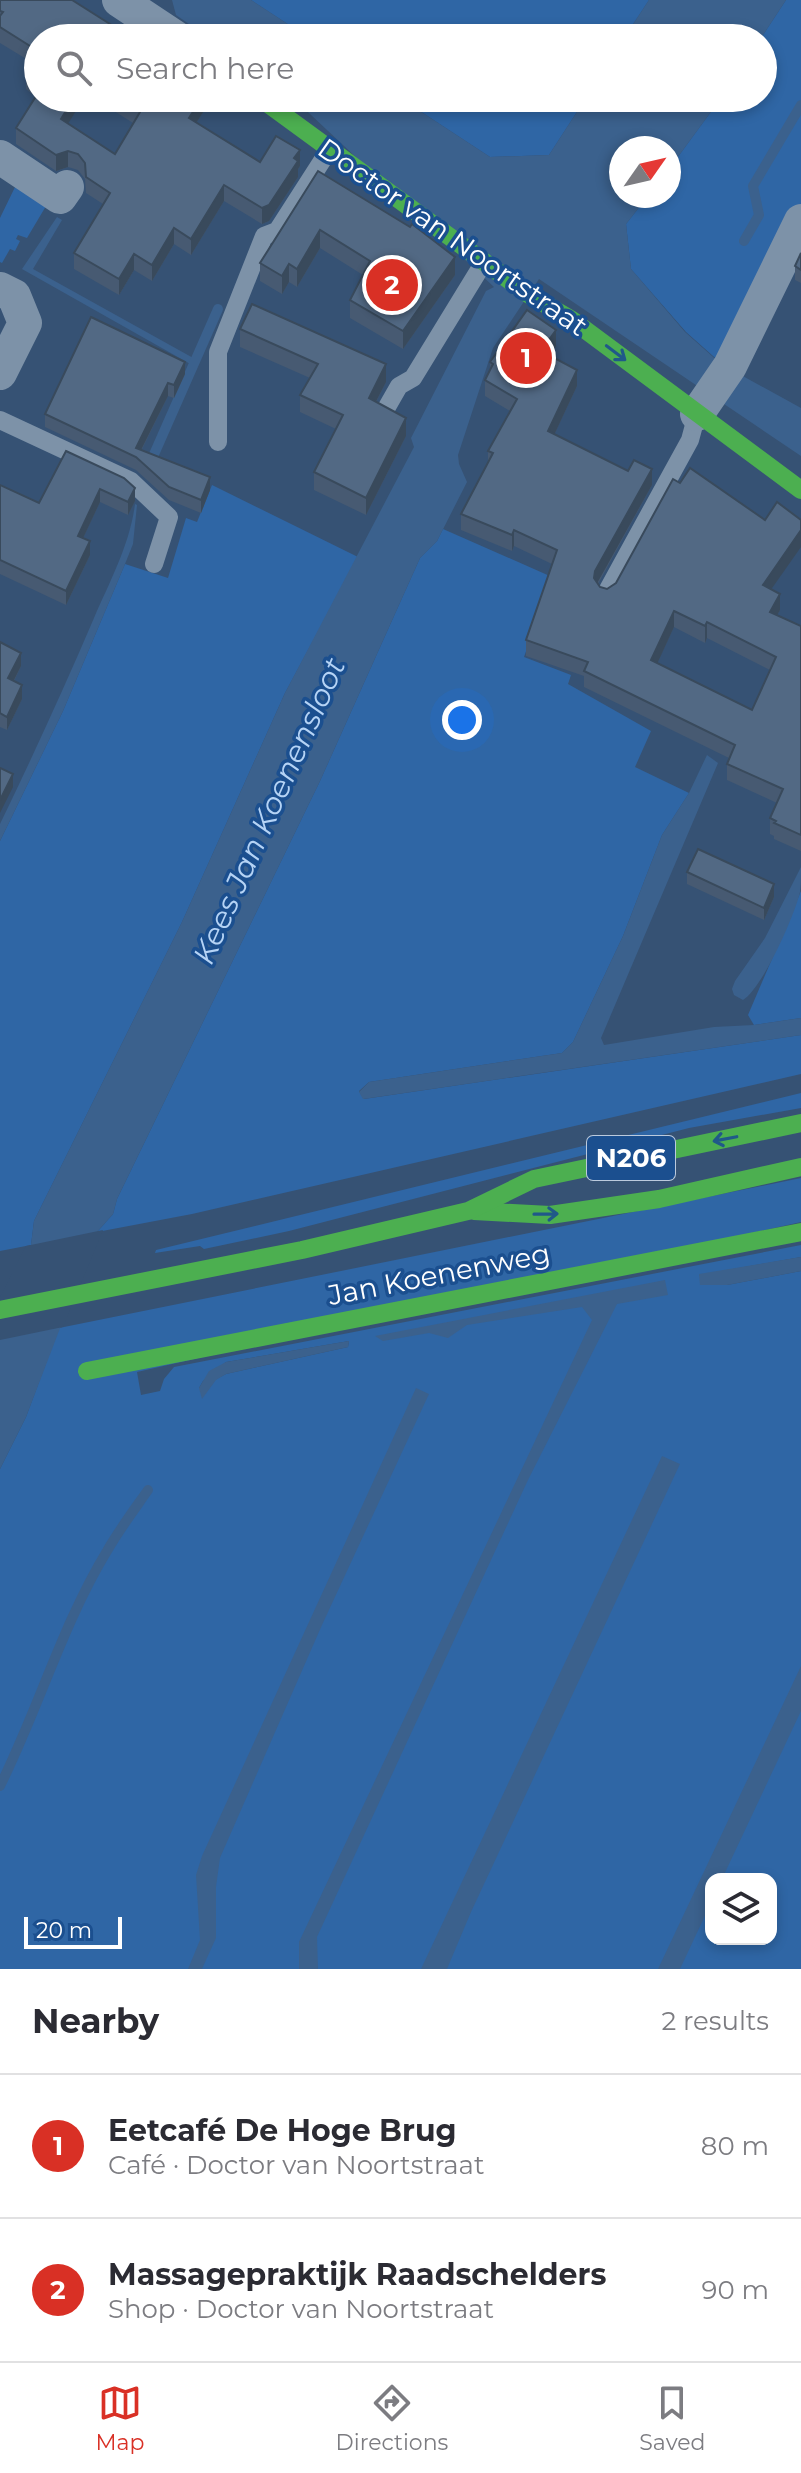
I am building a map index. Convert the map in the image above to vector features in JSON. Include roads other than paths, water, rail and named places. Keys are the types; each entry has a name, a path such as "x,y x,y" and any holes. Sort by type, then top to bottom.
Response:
{"street":[{"path":"141,6 161,24"},
{"name":"Doctor van Noortstraat","path":"279,112 528,294 703,404 801,490"},
{"path":"0,157 60,197 67,187"},
{"path":"703,404 730,366 801,221"},
{"path":"0,289 14,296 25,323 0,373"},
{"name":"Jan Koenenweg","path":"0,1310 302,1250 468,1211 534,1179 801,1123"},
{"name":"Jan Koenenweg","path":"468,1211 550,1215 659,1199 801,1167"},
{"name":"Jan Koenenweg","path":"87,1371 801,1232"}],"lane":[{"path":"218,442 218,352 234,308 264,236 277,231 329,150"},
{"path":"387,407 399,386 413,378 484,262"},
{"path":"606,593 690,440 703,404"},
{"path":"0,420 131,481 169,517 154,564"}],"water":[{"path":"172,0 251,0 288,24 189,24 176,15"},
{"path":"649,0 786,0 770,24 633,24"},
{"name":"Kees Jan Koenensloot","path":"308,112 421,112 490,157 549,155 577,112 711,112 681,153 681,136 609,136 609,208 639,208 626,224 631,269 685,332 721,364 801,408 801,456 539,279 493,348 458,455 467,482 437,541 420,558 320,781 117,1199 113,1214 97,1232 26,1417 0,1469 0,1306 31,1245 34,1221 182,922 285,693 414,447 411,438 486,291 494,287"},
{"path":"57,217 62,220 33,269 195,359 192,365 22,269"},
{"path":"135,504 133,544 125,564 63,711 0,841 0,824 119,562"},
{"path":"707,755 718,763 601,1038 604,1045 714,1027 801,1018 801,1035 363,1099 359,1092 369,1082 562,1053 573,1042 623,936 662,835 689,793"},
{"path":"801,867 800,892 785,933 759,982 743,1000 734,995 732,989 735,981 765,938"},
{"path":"801,1257 801,1271 727,1285 700,1285 699,1274"},
{"path":"665,1280 668,1295 617,1304 528,1480 317,1937 318,1969 299,1969 299,1942 592,1320 582,1307 467,1325 448,1338 429,1333 383,1341 375,1336"},
{"path":"349,1341 348,1347 226,1374 216,1380 202,1399 199,1388 209,1371 226,1362"},
{"path":"416,1388 429,1394 322,1625 220,1858 216,1887 216,1938 202,1969 188,1969 200,1940 196,1875 202,1856"},
{"path":"662,1456 680,1464 447,1969 421,1969"},
{"path":"801,1666 801,1711 725,1873 705,1873 705,1916 680,1969 658,1969"}],"waterway":[{"path":"744,241 759,215 753,186 801,105"},
{"path":"148,468 218,309"},
{"path":"0,1786 77,1607 116,1535 148,1490"}],"place":[{"name":"Massagepraktijk Raadschelders","path":"392,285"},
{"name":"Eetcafé De Hoge Brug","path":"526,358"}]}
